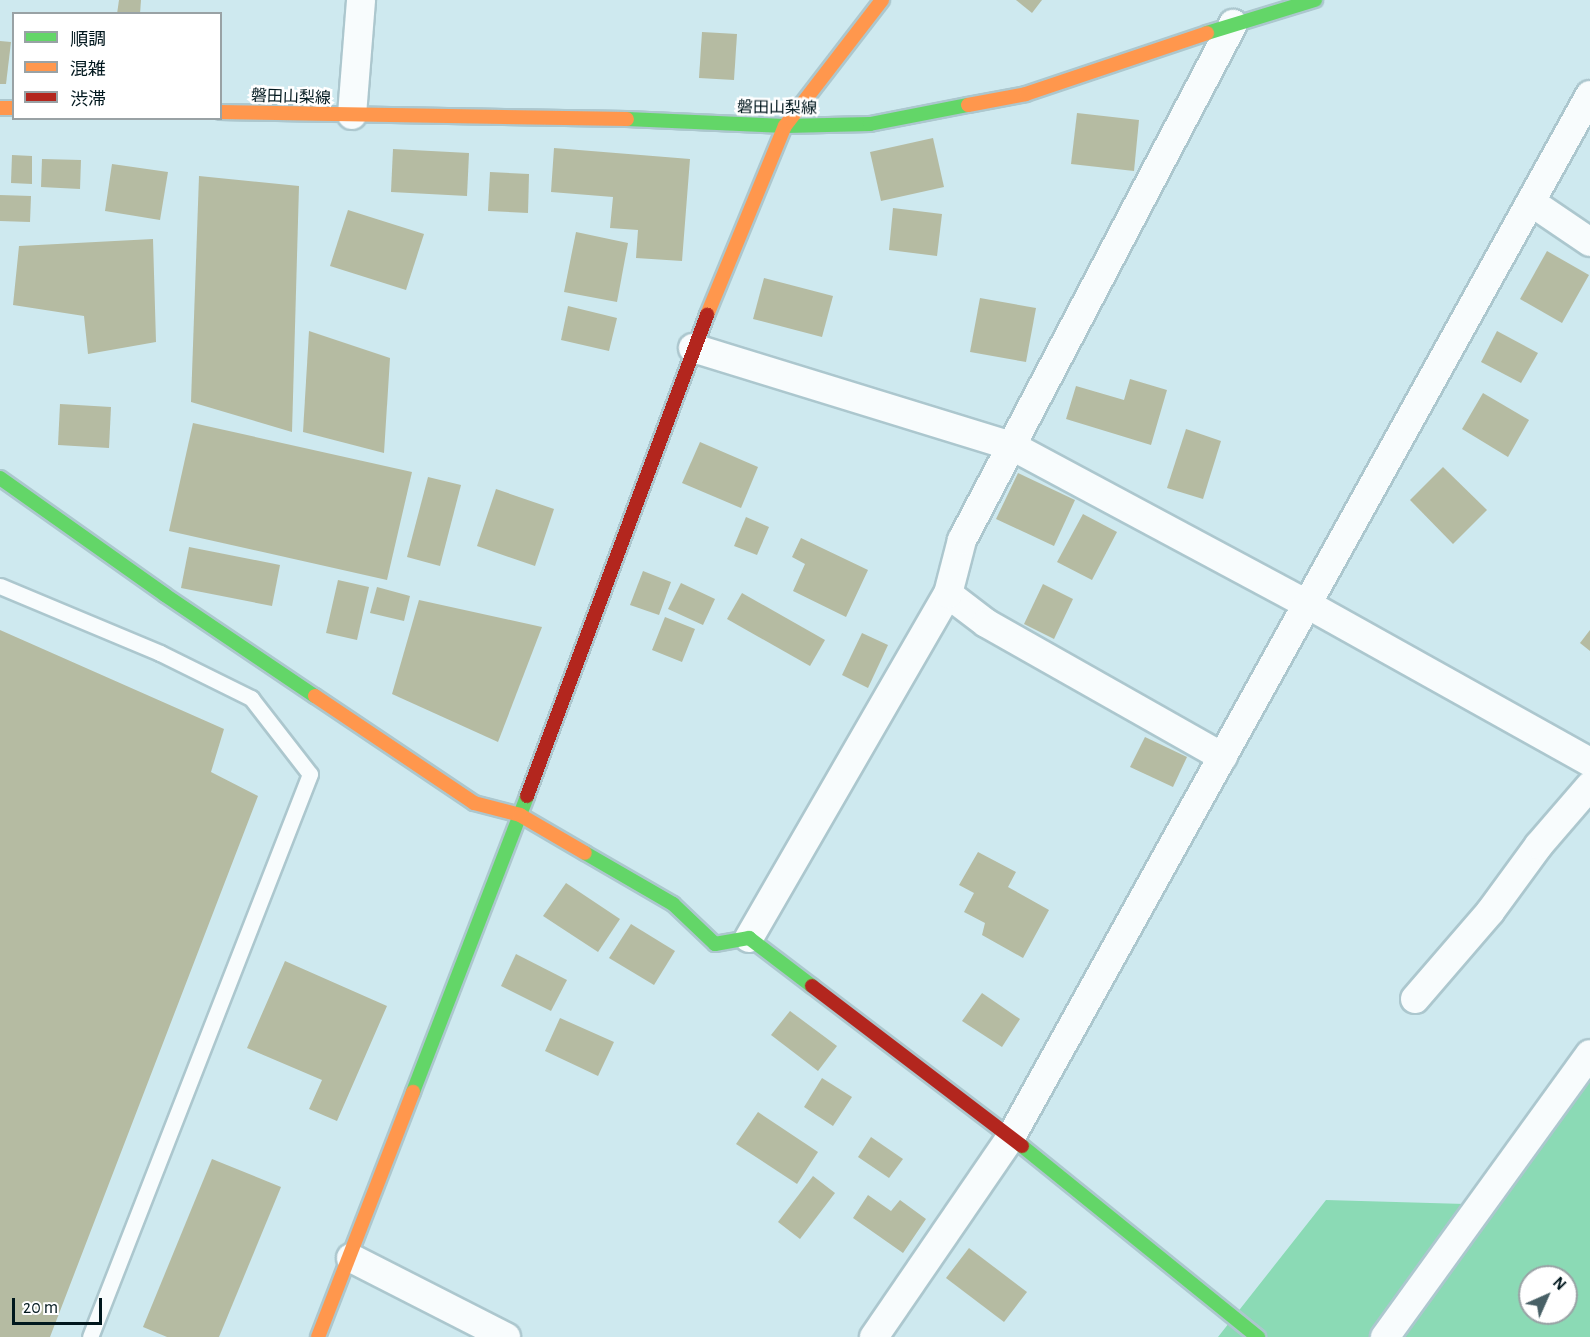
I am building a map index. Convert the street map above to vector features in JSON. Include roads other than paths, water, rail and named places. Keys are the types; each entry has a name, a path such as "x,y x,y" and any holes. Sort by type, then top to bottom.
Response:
{"street":[{"path":"351,116 361,0"},
{"path":"318,1337 351,1258 520,815 693,348 785,126 882,0"},
{"name":"磐田山梨線","path":"222,112 351,116 647,119 785,126 870,124 1026,94 1233,24 1315,0"},
{"path":"749,938 948,594 962,540 1233,24"},
{"path":"873,1337 1011,1137 1590,95"},
{"path":"1531,202 1590,242"},
{"path":"693,348 1012,446 1307,604 1590,762"},
{"path":"0,478 424,771 474,803 520,815 673,904 715,944 749,938 1011,1137 1258,1337"},
{"path":"948,594 986,623 1223,757"},
{"path":"1415,999 1490,912 1539,845 1590,786"},
{"path":"1385,1337 1590,1054"},
{"path":"351,1258 506,1337"}],"lane":[{"path":"0,586 160,653 251,698 310,774 90,1337"}]}
